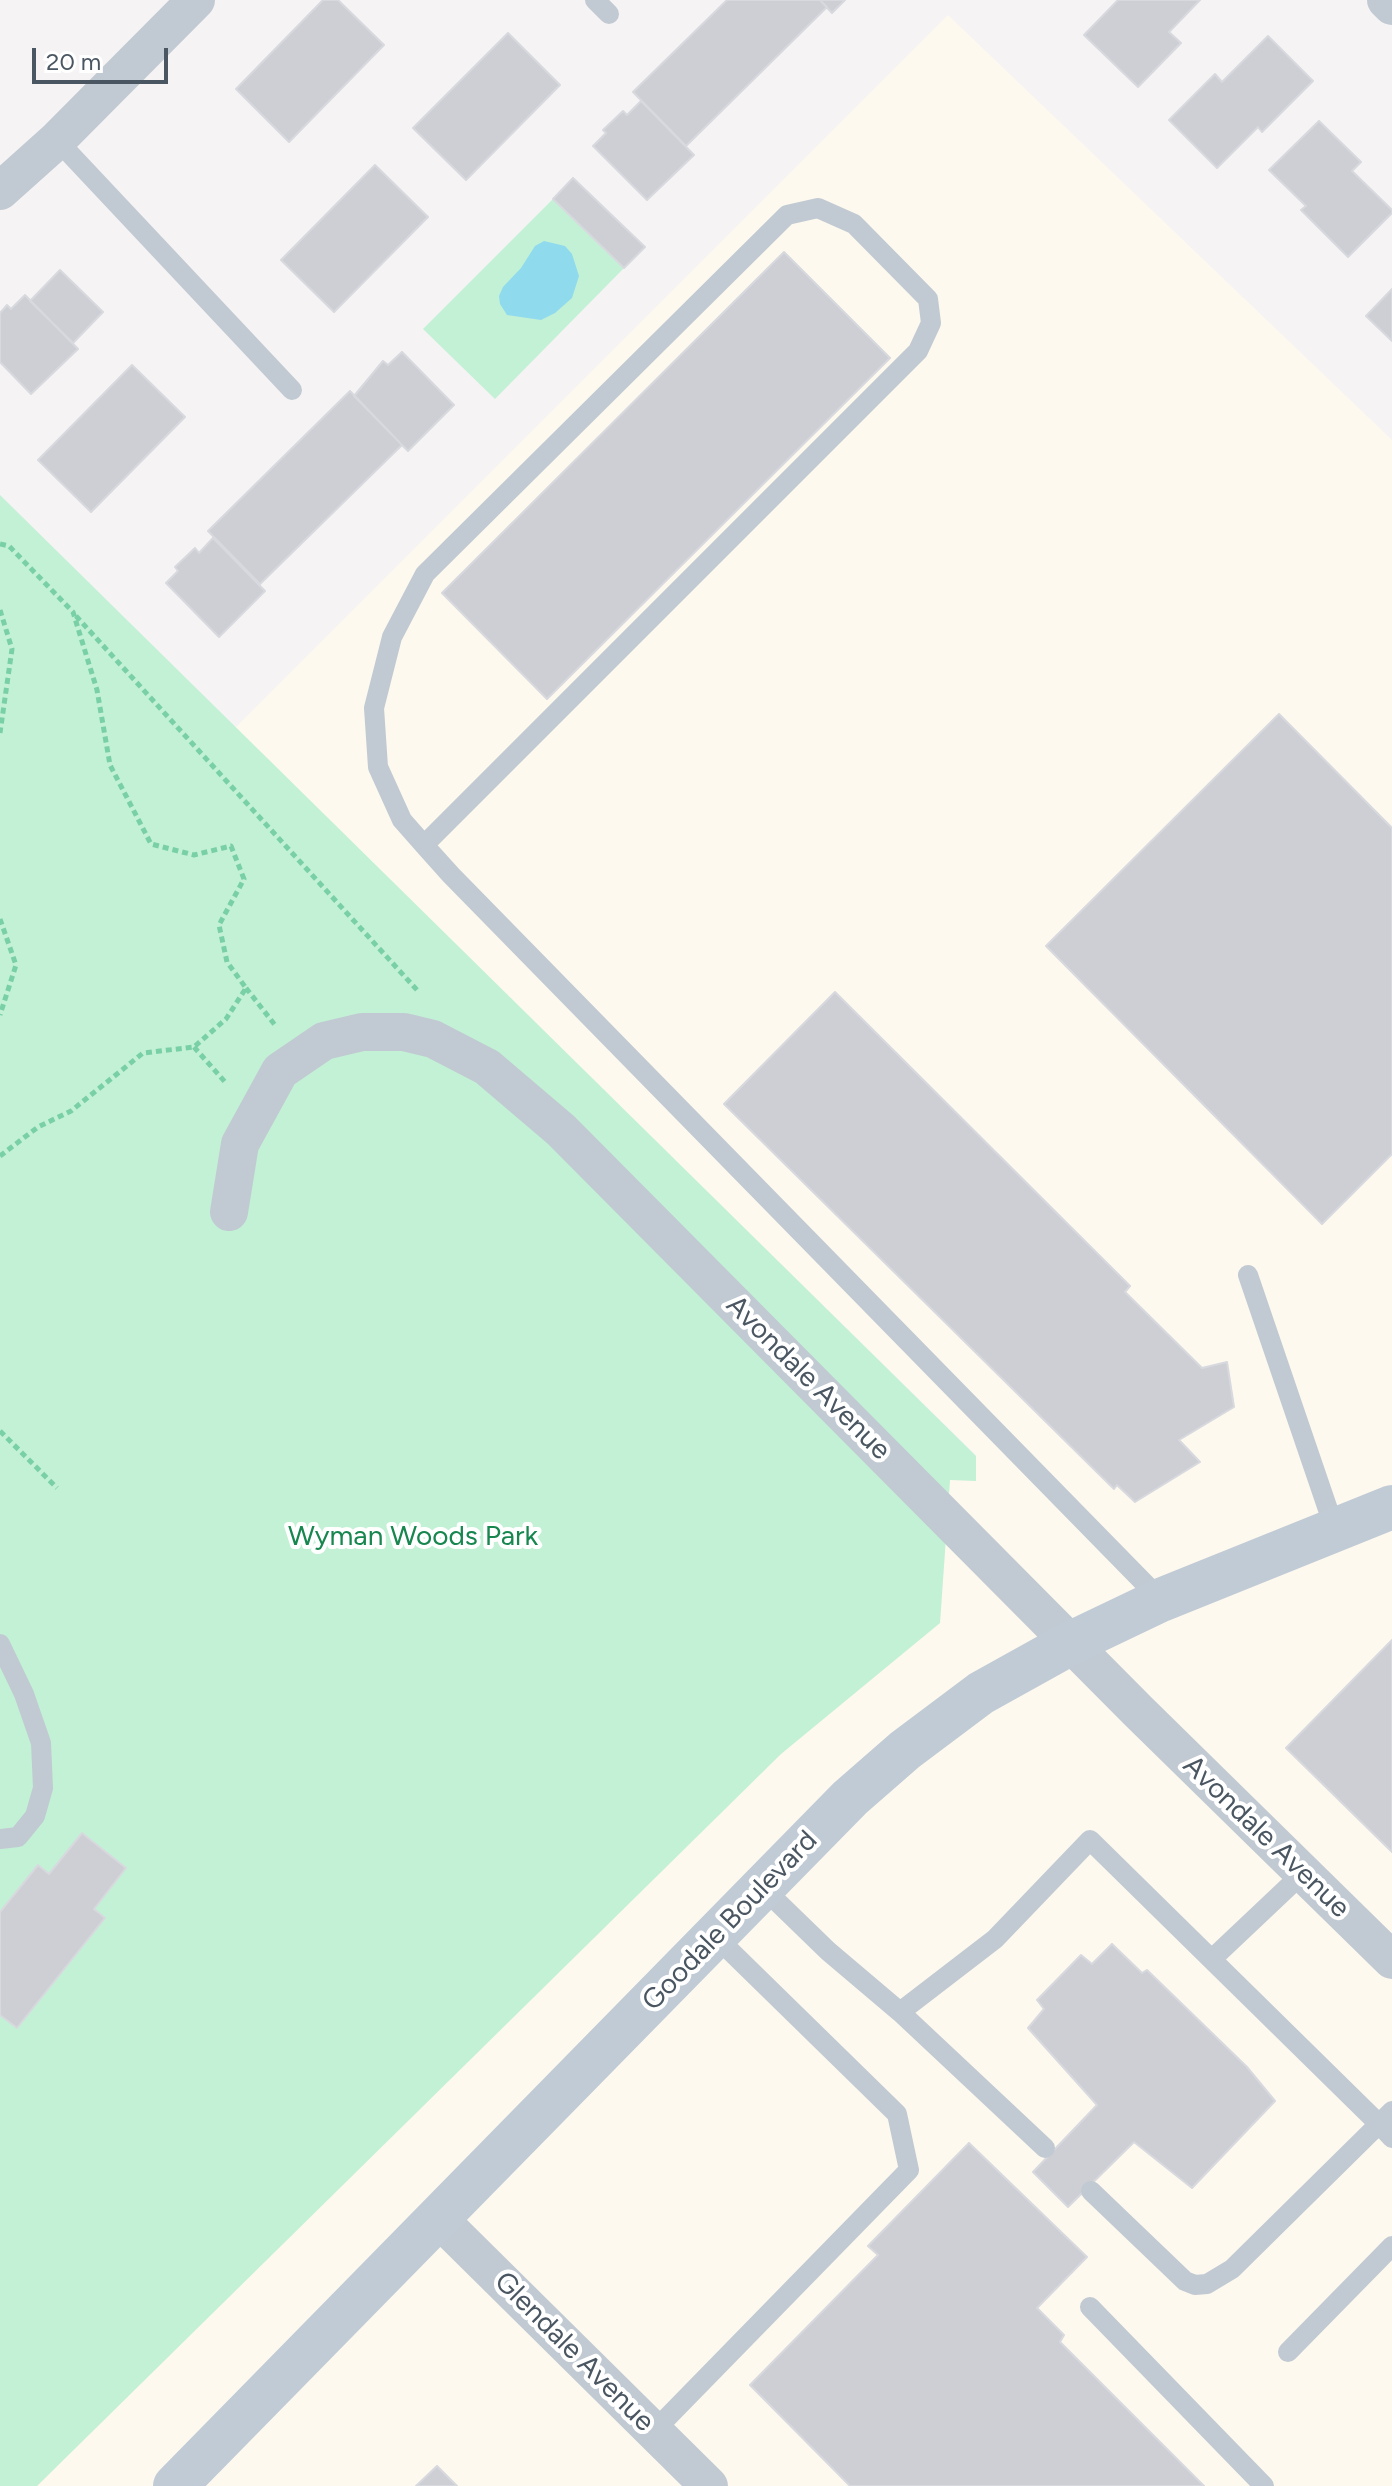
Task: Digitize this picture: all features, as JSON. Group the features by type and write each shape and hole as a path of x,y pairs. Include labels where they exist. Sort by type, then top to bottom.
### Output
{"main road":[{"name":"Goodale Boulevard","path":"175,2486 850,1798 905,1750 981,1693 1071,1643 1161,1600 1392,1507"}],"street":[{"path":"0,191 57,140 196,0"},
{"path":"1386,0 1392,6"},
{"name":"Avondale Avenue","path":"229,1212 240,1144 280,1071 324,1041 362,1032 404,1032 433,1039 487,1067 561,1130 1071,1643 1392,1960"},
{"name":"Glendale Avenue","path":"438,2218 709,2486"}],"lane":[{"path":"57,140 292,390"},
{"path":"424,845 918,351 931,323 928,299 854,224 818,208 787,215 425,574 392,637 374,708 378,767 402,820 424,845 1161,1600"},
{"path":"1248,1275 1335,1530"},
{"path":"0,1644 24,1694 41,1743 43,1788 35,1816 18,1837 0,1839"},
{"path":"900,2012 995,1939 1090,1840 1388,2125 1232,2269 1207,2284 1195,2285 1185,2281 1091,2191"},
{"path":"1212,1959 1303,1873"},
{"path":"762,1887 1045,2148"},
{"path":"654,2431 909,2170 897,2114 715,1936"},
{"path":"1288,2352 1392,2246"},
{"path":"1090,2307 1264,2486"}],"path":[{"path":"0,544 9,546 73,612 423,997"},
{"path":"0,610 12,649 0,733"},
{"path":"0,1156 38,1127 71,1111 143,1053 194,1047 226,1019 246,988 227,962 219,925 244,879 231,846 194,855 151,844 110,765 97,690 73,612"},
{"path":"0,919 16,965 0,1015"},
{"path":"0,1431 57,1488"}],"shaded area":[{"path":"948,15 1392,440 1392,2486 37,2486 781,1754 940,1623 950,1479 976,1455 235,728"}],"green space":[{"path":"553,199 624,268 495,399 423,329"},
{"name":"Wyman Woods Park","path":"0,495 976,1456 976,1481 950,1480 940,1623 781,1754 37,2486 0,2486"}],"water":[{"path":"544,241 565,246 572,254 579,276 572,298 541,320 507,315 500,304 503,287 521,268 535,246"}],"building":[{"path":"323,0 338,0 384,45 289,142 236,89"},
{"path":"727,0 820,0 827,7 686,146 633,92"},
{"path":"820,0 845,0 832,13"},
{"path":"1118,0 1200,0 1169,32 1181,43 1138,87 1084,35"},
{"path":"508,33 560,85 466,180 413,128"},
{"path":"1268,36 1313,81 1262,132 1258,127 1217,168 1169,120 1215,74 1222,82"},
{"path":"641,101 694,155 647,200 593,146 606,133 603,130 623,111 627,115"},
{"path":"1319,121 1361,162 1352,171 1392,210 1348,257 1301,210 1306,206 1269,170"},
{"path":"375,165 428,217 334,312 281,260"},
{"path":"573,178 645,247 624,268 553,199"},
{"path":"784,252 890,358 547,699 442,593"},
{"path":"60,270 103,312 73,343 30,301"},
{"path":"1392,289 1392,341 1366,316"},
{"path":"25,295 78,349 31,394 0,362 0,313 7,305 11,309"},
{"path":"402,352 454,405 408,451 354,396 383,361 388,365"},
{"path":"132,365 185,417 91,512 38,460"},
{"path":"350,391 402,445 260,584 208,531"},
{"path":"213,538 265,591 219,637 166,583 178,571 175,567 195,548 199,553"},
{"path":"1279,714 1392,828 1392,1154 1322,1224 1046,946"},
{"path":"835,992 1130,1286 1125,1292 1202,1368 1227,1362 1234,1407 1179,1440 1200,1462 1135,1502 1117,1485 1114,1489 724,1104"},
{"path":"1392,1640 1392,1852 1286,1748"},
{"path":"82,1833 126,1868 94,1909 105,1918 17,2028 0,2015 0,1912 38,1865 49,1874"},
{"path":"1112,1944 1142,1973 1147,1970 1247,2067 1275,2101 1192,2188 1134,2142 1068,2207 1033,2172 1097,2105 1028,2028 1044,2009 1037,2000 1081,1955 1092,1964"},
{"path":"969,2143 1087,2257 1037,2308 1064,2335 1060,2342 1204,2486 850,2486 750,2385 878,2255 868,2246"},
{"path":"437,2466 457,2486 416,2486"}]}
